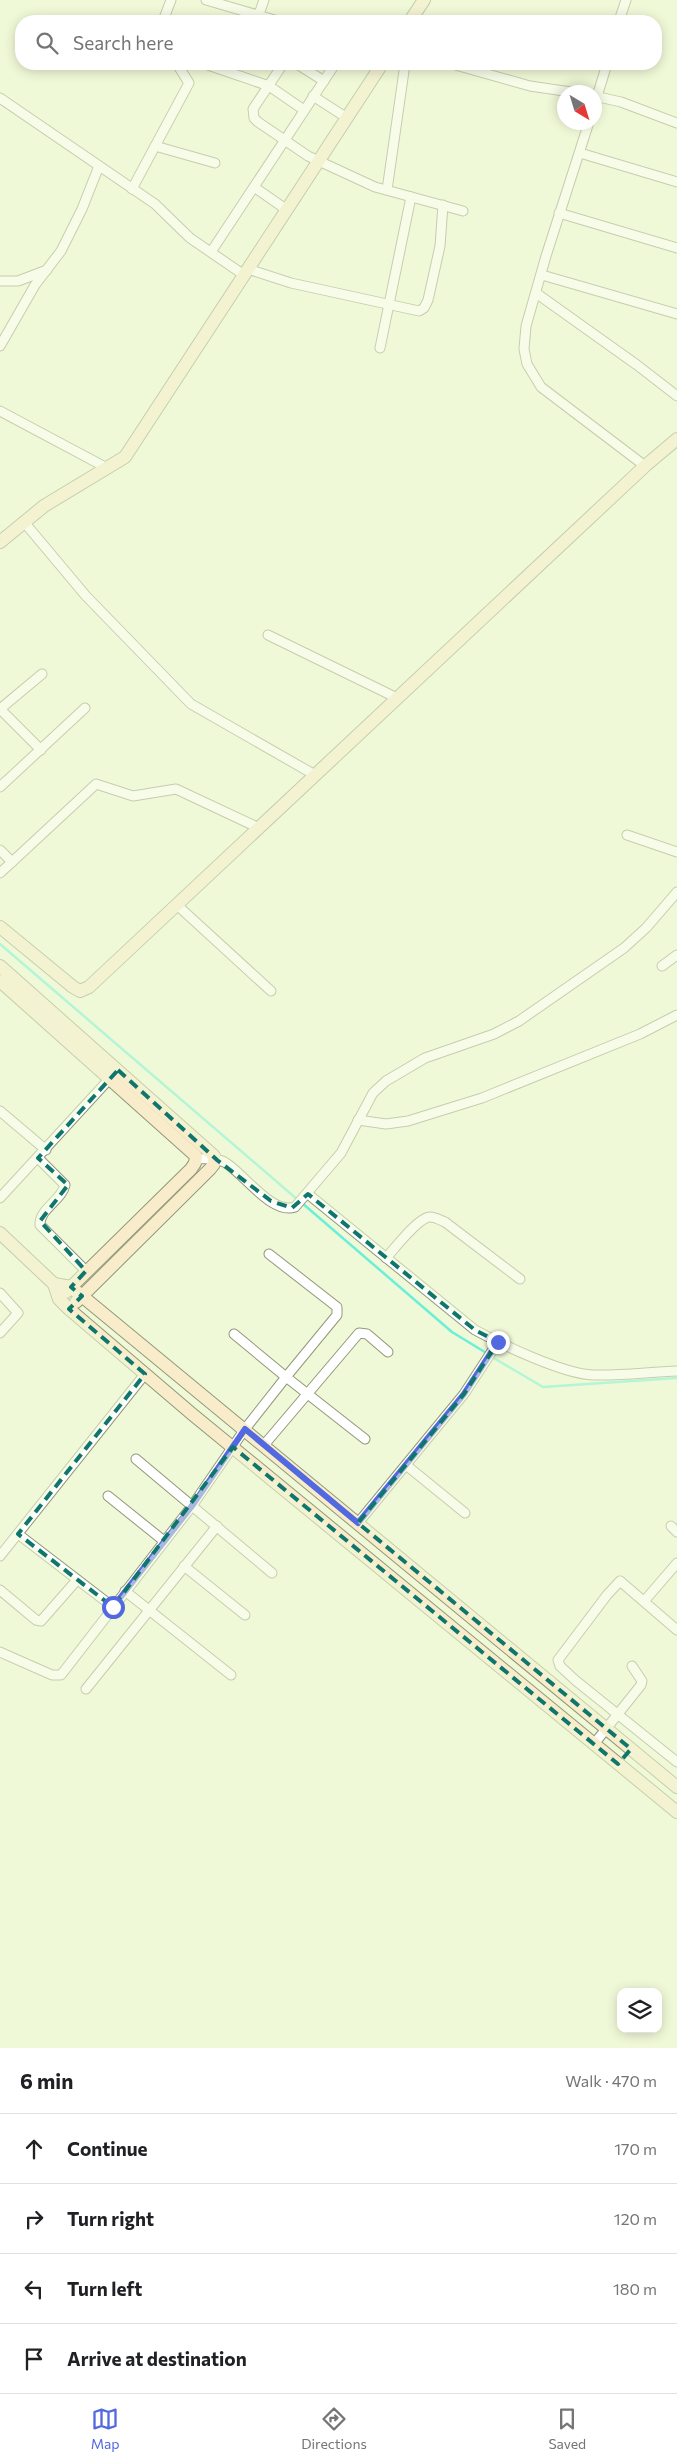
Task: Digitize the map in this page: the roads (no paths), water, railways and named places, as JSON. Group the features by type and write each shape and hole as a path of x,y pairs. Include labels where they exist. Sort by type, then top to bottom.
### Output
{"street":[{"path":"166,15 172,0"},
{"path":"206,0 259,14 264,0"},
{"path":"414,15 424,0"},
{"path":"622,15 626,0"},
{"path":"132,188 189,83 181,70"},
{"path":"222,70 269,86 304,110"},
{"path":"278,70 254,109 254,118 285,140 320,160 387,190 463,210"},
{"path":"307,70 324,81"},
{"path":"211,252 331,70"},
{"path":"0,542 44,506 125,457 378,70"},
{"path":"387,190 404,70"},
{"path":"473,70 530,86 557,90"},
{"path":"600,85 605,70"},
{"path":"313,96 347,118"},
{"path":"602,97 621,102 677,123"},
{"path":"0,98 155,204 190,238 211,252 246,272 291,283 419,311 424,308 440,246 442,205"},
{"path":"587,130 559,213 526,326 524,349 527,364 533,376 552,396 645,466"},
{"path":"155,146 215,164"},
{"path":"580,153 677,182"},
{"path":"0,346 35,285 61,251 82,209 99,166"},
{"path":"254,187 287,210"},
{"path":"380,348 411,197"},
{"path":"559,213 677,248"},
{"path":"0,281 18,281 47,270"},
{"path":"542,275 677,314"},
{"path":"536,293 677,396"},
{"path":"0,411 107,468"},
{"path":"0,928 80,991 94,982 645,466 677,439"},
{"path":"24,522 86,596 191,704 315,775"},
{"path":"268,635 397,698"},
{"path":"41,750 0,709 42,674"},
{"path":"0,787 85,708"},
{"path":"0,873 96,784 134,796 176,789 258,828"},
{"path":"627,835 677,852"},
{"path":"0,850 12,862"},
{"path":"196,1159 215,1159 227,1163 271,1201 289,1209 303,1199 342,1153 373,1094 386,1081 425,1058 494,1034 520,1022 624,948 646,928 677,892"},
{"path":"177,904 271,991"},
{"path":"662,966 677,955"},
{"path":"0,966 114,1074 193,1152 196,1159 191,1169 59,1299"},
{"path":"0,981 208,1148 215,1159"},
{"path":"358,1120 386,1124 408,1121 482,1098 640,1034 677,1015"},
{"path":"0,1198 114,1074"},
{"path":"0,1111 46,1150"},
{"path":"38,1158 65,1184 63,1190 41,1218 40,1225 86,1271"},
{"path":"69,1310 210,1169 215,1159"},
{"path":"303,1199 386,1258 475,1330 498,1342 564,1369 591,1375 677,1371"},
{"path":"386,1258 416,1226 426,1217 431,1217 445,1222 520,1279"},
{"path":"0,1233 54,1284 59,1299 69,1310 677,1812"},
{"path":"0,1652 52,1675 61,1676 192,1506 245,1429 337,1315 337,1307 269,1254"},
{"path":"54,1284 71,1287 677,1787"},
{"path":"0,1293 18,1314 0,1333"},
{"path":"234,1334 365,1439"},
{"path":"264,1445 359,1334 367,1334 388,1352"},
{"path":"358,1523 464,1394 498,1342"},
{"path":"0,1556 145,1374"},
{"path":"136,1459 272,1573"},
{"path":"406,1465 465,1513"},
{"path":"108,1496 164,1542"},
{"path":"86,1689 217,1526"},
{"path":"18,1534 113,1607"},
{"path":"646,1599 677,1563"},
{"path":"184,1566 244,1616"},
{"path":"412,1594 425,1578"},
{"path":"0,1590 41,1621 77,1580"},
{"path":"677,1630 620,1581 607,1595 558,1660 563,1669 617,1715 677,1762"},
{"path":"125,1591 231,1675"},
{"path":"594,1744 641,1686 642,1681 632,1666"},
{"path":"618,1764 631,1749"}],"waterway":[{"path":"0,944 298,1200"},
{"path":"302,1203 452,1332 488,1354"},
{"path":"492,1357 543,1387 677,1378"}]}
